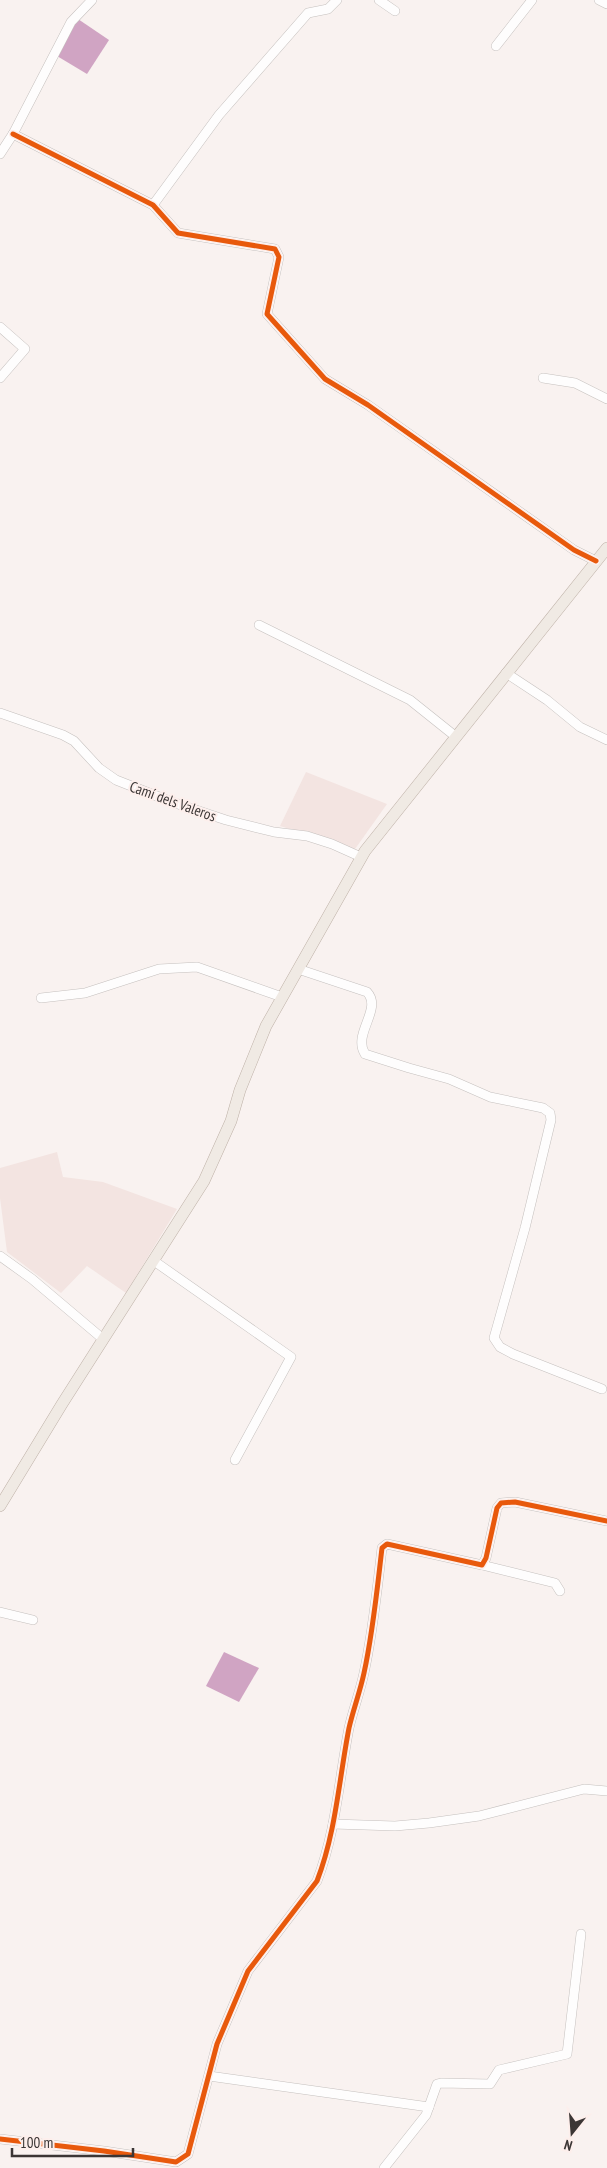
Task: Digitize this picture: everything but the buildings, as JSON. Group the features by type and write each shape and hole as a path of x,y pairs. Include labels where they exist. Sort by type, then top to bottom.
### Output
{"main road":[{"path":"0,1506 103,1339 204,1181 218,1154 231,1121 240,1090 266,1026 361,857 388,820 607,548"}],"street":[{"path":"0,154 13,134 70,22 92,0"},
{"path":"153,204 219,115 308,13 328,9 337,0"},
{"path":"379,0 394,12"},
{"path":"496,46 532,0"},
{"path":"599,0 607,4"},
{"path":"13,134 153,204 178,232 275,249 279,257 267,314 325,379 368,405 574,550 596,561"},
{"path":"0,327 25,349 0,378"},
{"path":"543,378 575,383 607,399"},
{"path":"259,625 410,700 455,736"},
{"path":"506,672 547,700 580,727 607,740"},
{"name":"Camí dels Valeros","path":"0,713 63,735 74,741 99,768 124,783 226,820 274,832 307,836 332,844 361,857"},
{"path":"40,998 85,993 159,969 197,967 282,997"},
{"path":"298,968 367,992 372,997 372,1003 361,1039 361,1047 365,1054 449,1079 490,1097 543,1108 550,1113 551,1120 527,1219 494,1338 500,1347 513,1354 602,1389"},
{"path":"0,1256 32,1279 103,1339"},
{"path":"154,1261 291,1357 235,1460"},
{"path":"482,1565 486,1558 498,1508 502,1503 515,1502 607,1521"},
{"path":"0,2139 104,2151 176,2162 188,2154 220,2035 248,1971 317,1881 324,1865 349,1728 364,1674 382,1548 387,1544 411,1548 482,1565 555,1583 560,1591"},
{"path":"0,1612 33,1620"},
{"path":"333,1824 395,1826 429,1823 480,1816 584,1789 607,1791"},
{"path":"384,2168 426,2116 437,2084 490,2084 499,2070 567,2054 581,1934"},
{"path":"209,2076 429,2107"}],"shaded area":[{"path":"78,19 109,40 87,74 57,56"},
{"path":"306,772 387,804 355,849 280,826"},
{"path":"57,1152 63,1177 103,1182 177,1209 126,1293 87,1266 61,1293 7,1252 0,1198 0,1168"},
{"path":"224,1652 259,1668 239,1702 206,1686"}],"cycle path":[{"path":"13,134 153,205 178,233 275,249 279,257 267,314 325,379 368,405 574,550 596,561"},
{"path":"0,2139 104,2151 176,2162 188,2154 217,2044 248,1971 317,1881 329,1844 349,1728 367,1658 382,1548 387,1544 482,1565 486,1558 497,1508 501,1503 515,1502 607,1521"}]}
